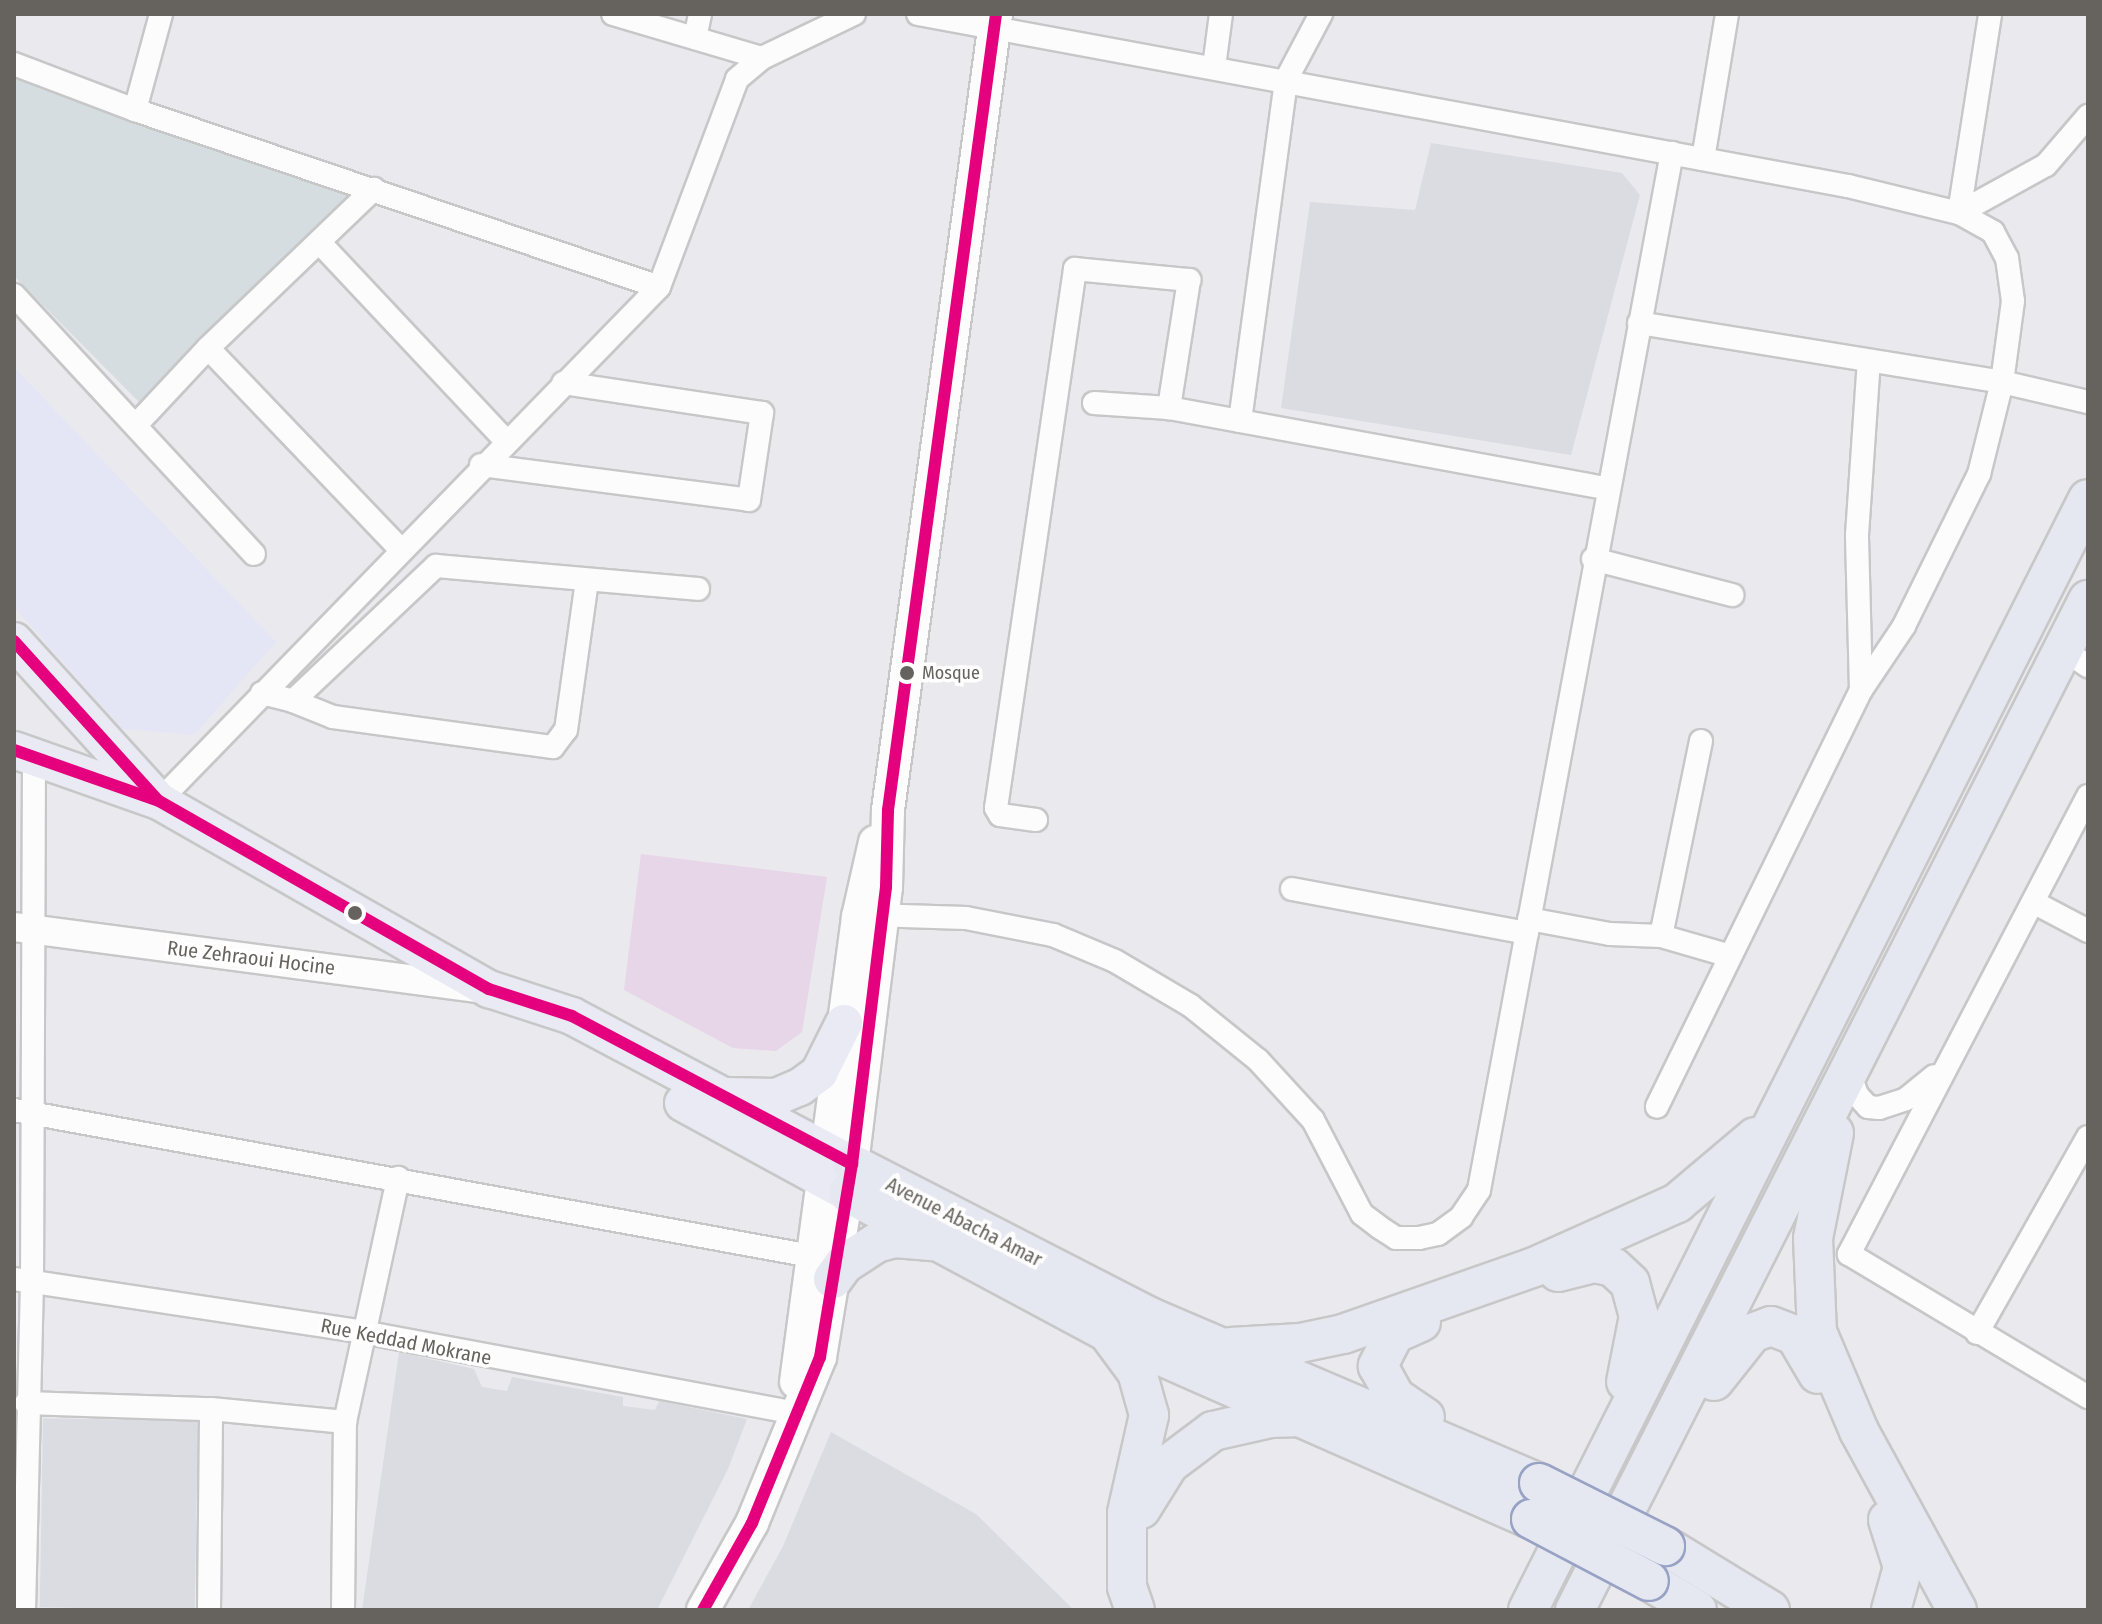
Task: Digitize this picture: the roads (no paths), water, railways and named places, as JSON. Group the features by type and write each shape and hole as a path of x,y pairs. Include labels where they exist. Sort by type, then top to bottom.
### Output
{"highway":[{"path":"1528,1610 2088,499"},
{"path":"1575,1610 1848,1070 2076,658 2088,600"},
{"path":"1848,1070 1813,1238 1817,1332 1859,1431 1957,1610"},
{"path":"1220,1348 1300,1343 1399,1318 1614,1234 1677,1203 1777,1115"},
{"path":"837,1172 933,1241 1107,1332 1309,1417 1665,1546 1770,1610"},
{"name":"Avenue Abacha Amar","path":"837,1172 1220,1348 1481,1454 1535,1501"},
{"path":"822,1268 844,1264 876,1243 904,1238 933,1241"},
{"path":"1481,1454 1395,1397 1378,1366 1383,1349 1394,1334 1416,1323 1577,1265 1595,1263 1613,1267 1630,1283 1639,1316 1635,1354 1604,1457"},
{"path":"1638,1487 1741,1343 1761,1328 1787,1328 1810,1358 1899,1544 1903,1567 1891,1610"},
{"path":"1107,1332 1137,1372 1149,1415 1126,1540 1127,1587 1135,1610"},
{"path":"1126,1540 1152,1486 1196,1442 1236,1423 1309,1417"},
{"path":"1535,1501 1649,1581 1697,1610"}],"main road":[{"path":"703,1610 752,1523 796,1413 815,1380 822,1268 995,23"},
{"path":"14,641 159,801"},
{"name":"Avenue Abacha Amar","path":"24,755 159,801 489,989 572,1016 720,1095 837,1172"},
{"path":"837,1172 844,1023 870,915"},
{"path":"489,989 548,1028 837,1172"},
{"path":"720,1095 752,1099 800,1087 819,1073 844,1023"}],"street":[{"path":"135,110 161,14"},
{"path":"613,14 762,58"},
{"path":"695,38 700,14"},
{"path":"159,801 481,465 659,287 737,79 762,58 854,14"},
{"path":"918,14 995,23 1703,159 1959,213 1993,232 2007,258 2013,301 2002,382 1973,487 1904,626 1861,690 1727,955 1657,1107"},
{"path":"1214,67 1221,14"},
{"path":"1240,421 1286,80 1321,14"},
{"path":"1703,159 1727,14"},
{"path":"1959,213 1990,14"},
{"path":"14,64 135,110 659,287"},
{"path":"1959,213 2046,165 2088,116"},
{"path":"870,915 966,918 1053,935 1115,961 1191,1006 1258,1060 1313,1120 1362,1214 1396,1238 1438,1234 1461,1217 1479,1190 1593,559 1672,153"},
{"path":"136,425 208,348 321,244 374,189"},
{"path":"321,244 506,441"},
{"path":"1036,820 1000,815 996,808 1075,269 1189,280 1169,408"},
{"path":"14,295 254,554"},
{"path":"1639,323 2002,382 2088,402"},
{"path":"208,348 401,550"},
{"path":"1861,690 1857,535 1869,361"},
{"path":"481,465 749,500 762,413 563,383"},
{"path":"1094,403 1169,408 1607,488"},
{"path":"1593,559 1732,595"},
{"path":"293,701 436,566 698,589"},
{"path":"262,693 333,717 553,747 566,730 587,580"},
{"path":"1661,936 1701,741"},
{"path":"24,755 23,1280 19,1497 24,1610"},
{"path":"2087,1393 1977,1333 1849,1254 1944,1067 2035,903 2088,796"},
{"path":"1292,889 1528,926 1661,936 1727,955"},
{"path":"2035,903 2088,931"},
{"name":"Rue Zehraoui Hocine","path":"23,928 489,989"},
{"path":"1848,1070 1857,1095 1868,1107 1879,1108 1906,1099 1944,1067"},
{"path":"23,1112 398,1178 822,1268"},
{"path":"1977,1333 2088,1137"},
{"path":"343,1610 345,1422 398,1178"},
{"name":"Rue Keddad Mokrane","path":"23,1280 363,1332 796,1413"},
{"path":"22,1416 211,1409 345,1422"},
{"path":"209,1610 211,1409"}],"place":[{"name":"Mosque","path":"907,673"}]}
